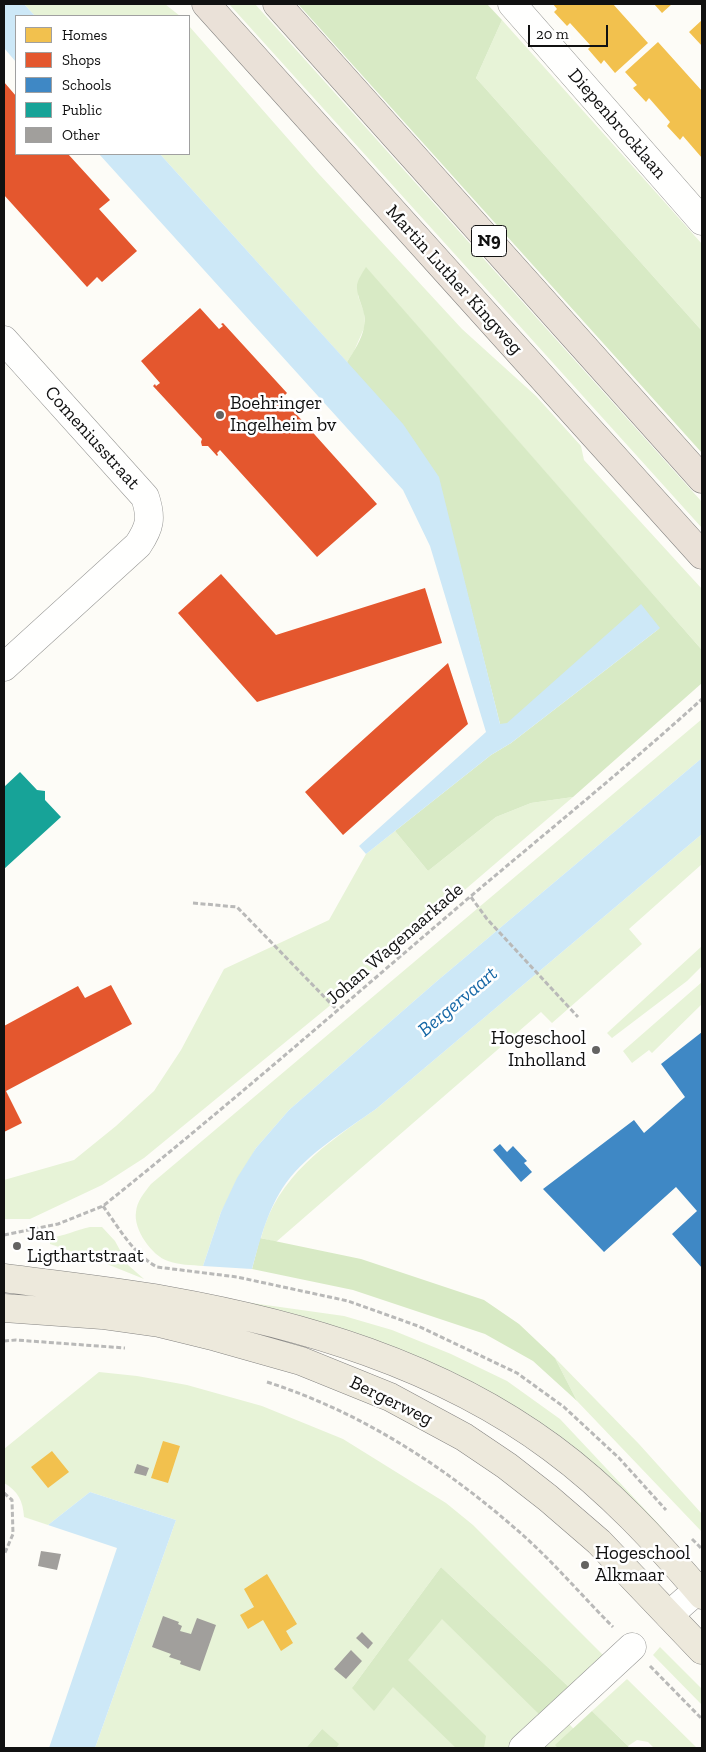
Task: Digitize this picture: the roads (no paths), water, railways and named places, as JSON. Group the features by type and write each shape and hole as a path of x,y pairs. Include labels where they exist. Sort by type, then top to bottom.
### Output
{"highway":[{"name":"Martin Luther Kingweg","path":"192,4 213,12 702,555"},
{"name":"N9","path":"277,4 702,479"}],"main road":[{"name":"Bergerweg","path":"4,1278 120,1293 221,1311 325,1338 396,1362 476,1400 552,1447 622,1508 701,1590"},
{"name":"Bergerweg","path":"4,1308 102,1315 159,1323 301,1361 390,1397 464,1437 507,1466 548,1498 599,1542 702,1650"}],"street":[{"name":"Diepenbrocklaan","path":"512,4 702,221"},
{"name":"Comeniusstraat","path":"4,340 145,497 149,509 150,522 138,545 4,667"},
{"path":"669,1614 701,1590"},
{"path":"523,1748 632,1647"}],"water":[{"path":"4,4 24,4 34,15 15,15 15,61 4,48"},
{"path":"100,155 161,155 403,424 439,477 500,724 507,723 641,604 660,628 511,743 491,755 366,854 359,846 486,732 430,546 403,490"},
{"name":"Bergervaart","path":"702,758 702,834 376,1109 305,1161 286,1183 274,1203 265,1224 252,1269 203,1266 221,1212 237,1178 256,1148 289,1110 437,981"},
{"path":"90,1492 176,1520 95,1748 49,1748 117,1548 48,1525"}],"place":[{"name":"Boehringer Ingelheim bv","path":"220,415"},
{"name":"Hogeschool Inholland","path":"596,1050"},
{"name":"Jan Ligthartstraat","path":"17,1246"},
{"name":"Hogeschool Alkmaar","path":"585,1565"}]}
